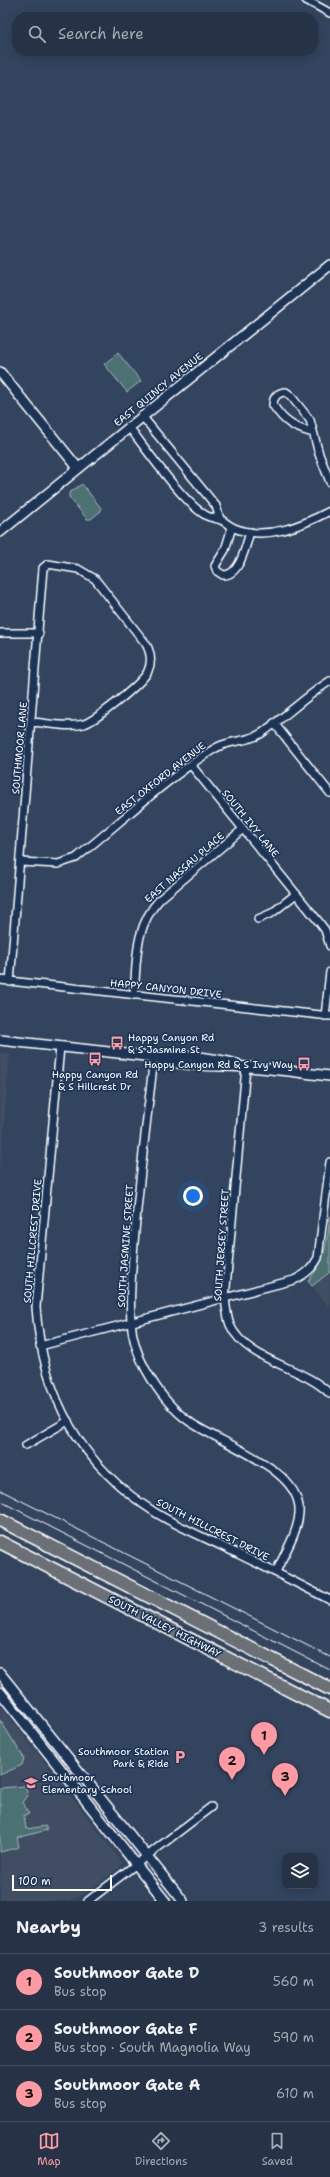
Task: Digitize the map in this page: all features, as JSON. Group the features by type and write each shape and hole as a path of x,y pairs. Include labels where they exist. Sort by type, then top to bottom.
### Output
{"highway":[{"name":"SOUTH VALLEY HIGHWAY","path":"0,1520 330,1688"},
{"name":"SOUTH VALLEY HIGHWAY","path":"0,1542 330,1711"}],"street":[{"path":"306,0 330,13"},
{"name":"EAST QUINCY AVENUE","path":"0,532 330,265"},
{"path":"0,372 78,468"},
{"path":"313,432 297,428 286,421 273,405 274,398 278,394 286,392 310,420 330,482"},
{"path":"142,416 216,506 220,519"},
{"path":"129,427 193,506 208,516 220,519 232,527 250,532 276,532 311,521 330,512"},
{"path":"232,527 225,550 215,566 217,571 223,575 230,574 239,563 250,532"},
{"name":"SOUTHMOOR LANE","path":"10,982 31,722 39,633 44,565 48,564 78,569 95,579 146,644 150,656 150,665 142,680 92,721 74,725 31,722"},
{"path":"0,633 39,633"},
{"name":"EAST OXFORD AVENUE","path":"20,862 58,864 76,858 191,765 221,745 252,738 330,682"},
{"path":"274,722 330,793"},
{"name":"SOUTH IVY LANE","path":"191,765 325,930 330,946"},
{"name":"EAST NASSAU PLACE","path":"134,995 140,932 150,910 160,899 243,829"},
{"path":"258,919 272,913 296,894"},
{"path":"327,1016 330,972"},
{"name":"HAPPY CANYON DRIVE","path":"0,980 327,1016"},
{"path":"0,1040 154,1057 172,1055 225,1061 246,1067 330,1076"},
{"name":"SOUTH HILLCREST DRIVE","path":"60,1047 36,1307 40,1346 56,1400 81,1443 104,1472 137,1500 178,1525 276,1572 330,1600"},
{"name":"SOUTH JASMINE STREET","path":"154,1057 136,1214 130,1295 131,1322 139,1356 144,1368 164,1398 190,1422 268,1465 280,1474 291,1489 297,1500 299,1512 298,1522 276,1572"},
{"name":"SOUTH JERSEY STREET","path":"246,1067 225,1298 230,1325 246,1346 315,1383 330,1394"},
{"path":"40,1346 294,1280 311,1270 318,1258 330,1162"},
{"path":"26,1445 68,1421"},
{"path":"0,1673 183,1901"},
{"path":"0,1692 165,1901"},
{"path":"88,1901 211,1806"}],"shaded area":[{"path":"0,1052 10,1054 0,1178"},
{"path":"330,1272 330,1309 312,1286"},
{"name":"Southmoor Elementary School","path":"0,1705 122,1862 120,1867 87,1892 68,1901 0,1901"}],"green space":[{"path":"118,353 141,381 127,392 104,364"},
{"path":"82,484 101,508 101,511 91,519 87,519 69,497 69,493"},
{"path":"330,1216 330,1272 312,1286 308,1281 319,1266 325,1250"},
{"path":"0,1720 24,1758 22,1765 0,1775"},
{"path":"25,1786 28,1796 22,1802 29,1814 24,1815 26,1829 46,1826 47,1830 17,1838 19,1847 0,1852 0,1788"}],"tram line":[{"path":"0,1490 330,1657"},
{"path":"0,1501 330,1670"}],"place":[{"name":"Happy Canyon Rd & S Jasmine St","path":"117,1043"},
{"name":"Happy Canyon Rd & S Hillcrest Dr","path":"95,1059"},
{"name":"Happy Canyon Rd & S Ivy Way","path":"304,1064"},
{"name":"Southmoor Gate D","path":"264,1755"},
{"name":"Southmoor Station Park & Ride","path":"180,1757"},
{"name":"Southmoor Gate F","path":"232,1780"},
{"name":"Southmoor Elementary School","path":"31,1783"},
{"name":"Southmoor Gate A","path":"285,1796"}]}
